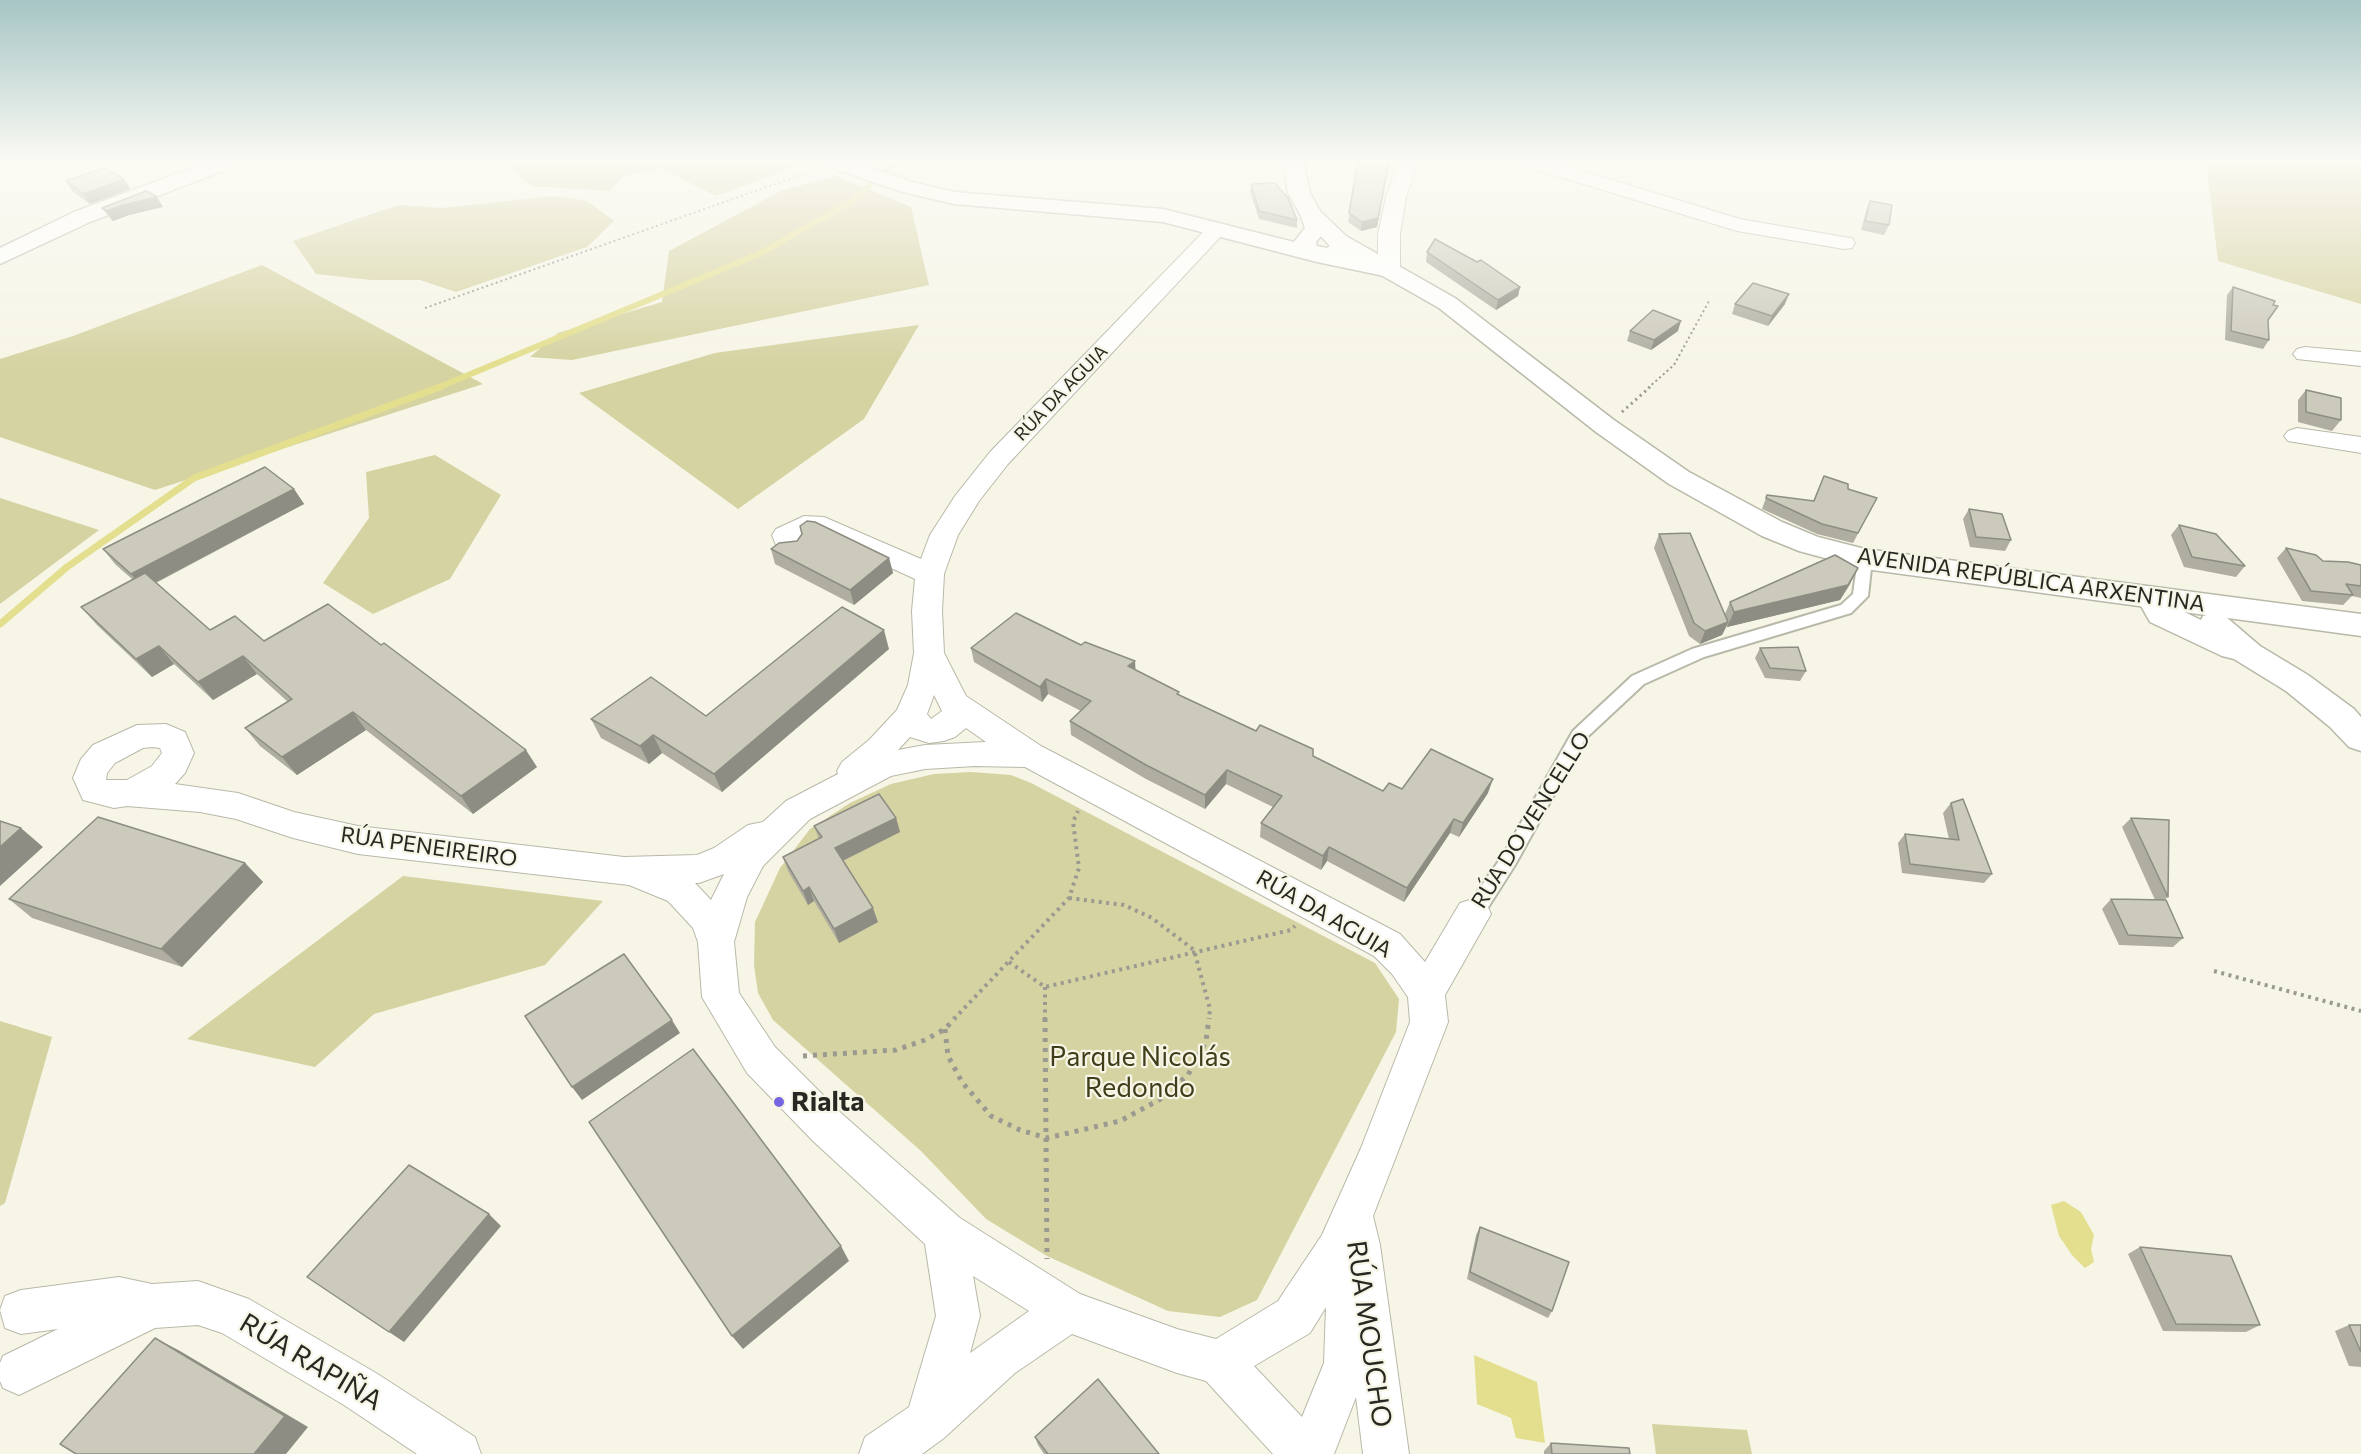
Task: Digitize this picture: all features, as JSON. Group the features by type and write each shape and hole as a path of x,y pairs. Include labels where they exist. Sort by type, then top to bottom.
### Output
{"street":[{"path":"0,256 57,229"},
{"name":"AVENIDA REPÚBLICA ARXENTINA","path":"1217,229 1246,237 1311,248 1389,270"},
{"name":"RÚA DA AGUIA","path":"929,653 954,704 959,708 1029,755 1387,945 1406,963 1426,993 1429,1022 1379,1153 1344,1232 1294,1317 1219,1362 1177,1351 1056,1303 945,1233 828,1128 760,1060 721,997 716,942 730,896 751,855 807,805 880,749 910,716 922,685 929,653 927,611 930,574 944,535 968,496 999,458 1217,229"},
{"path":"1316,229 1311,248 1332,255 1341,243"},
{"name":"AVENIDA REPÚBLICA ARXENTINA","path":"1326,229 1341,243 1447,303 1474,322 1605,426 1679,478 1737,512 1809,544 1865,559 2151,597 2211,615 2361,626"},
{"path":"1389,270 1390,229"},
{"path":"1760,229 1844,243"},
{"path":"2304,354 2361,359"},
{"path":"2297,436 2361,446"},
{"path":"790,548 786,536 804,525 824,526 930,574"},
{"path":"2151,597 2161,614 2183,627 2249,654 2297,683 2342,718 2361,738"},
{"path":"2183,627 2206,632 2211,615 2249,654"},
{"path":"910,716 921,728 929,731 944,729 955,720 959,708"},
{"name":"RÚA PENEIREIRO","path":"238,806 197,777 174,741 166,736 137,737 104,754 92,768 90,784 95,791 106,795 126,793 200,799 238,806 293,825 358,840 624,871 699,869 726,858 807,805"},
{"name":"RÚA PENEIREIRO","path":"126,793 150,785 163,776 174,764 178,753 174,741"},
{"name":"RÚA DA AGUIA","path":"807,805 884,765 925,757 975,754 1029,755"},
{"name":"RÚA PENEIREIRO","path":"624,871 680,891 708,920 716,942"},
{"name":"RÚA DO VENCELLO","path":"1426,993 1473,914"},
{"path":"1311,1454 1346,1363 1349,1277 1344,1232"},
{"name":"RÚA MOUCHO","path":"1344,1232 1359,1245 1386,1454"},
{"path":"928,1422 958,1316 945,1233"},
{"name":"RÚA RAPIÑA","path":"10,1317 119,1299 152,1306 198,1303 232,1315 360,1389 458,1454"},
{"path":"882,1454 928,1422 1056,1303"},
{"name":"RÚA RAPIÑA","path":"9,1376 152,1306"},
{"path":"9,1376 41,1349 48,1330 46,1320 42,1315 33,1311 10,1317"},
{"path":"1219,1362 1305,1454"}],"lane":[{"name":"RÚA DO VENCELLO","path":"1473,914 1509,860 1578,735 1638,680 1698,653 1846,609 1860,596 1865,559"}],"path":[{"path":"425,308 646,229"},
{"path":"1605,426 1674,365 1699,315 1709,301"},
{"path":"760,1060 896,1050 925,1040 945,1029 1070,898 1079,868 1073,822 1089,785"},
{"path":"945,1029 948,1056 962,1082 991,1116 1020,1130 1047,1137 1120,1121 1159,1100 1188,1075 1206,1041 1210,1009 1194,950 1152,918 1124,905 1070,898"},
{"path":"1009,962 1045,987 1194,950 1291,930 1314,906"},
{"path":"2214,971 2361,1011"},
{"path":"1045,987 1047,1256 1056,1303"}],"green space":[{"path":"328,229 606,229 587,247 456,292 420,280 371,280 316,274 293,241"},
{"path":"710,229 916,229 929,285 572,360 530,357 558,333 662,302 669,251"},
{"path":"2214,229 2361,229 2361,304 2218,261"},
{"path":"262,265 483,384 155,490 0,437 0,359 73,336"},
{"path":"919,325 864,419 738,509 579,393 715,353"},
{"path":"435,455 501,495 450,579 373,614 323,583 369,518 366,472"},
{"path":"0,498 99,530 0,604"},
{"name":"Parque Nicolás Redondo","path":"971,772 1011,775 1031,783 1375,963 1399,999 1396,1032 1257,1300 1220,1317 1168,1311 1047,1256 986,1219 921,1151 773,1020 758,993 754,965 755,922 780,868 810,829 850,803 891,784 934,774"},
{"path":"403,876 603,901 545,965 374,1014 315,1067 187,1039"},
{"path":"0,1021 52,1037 5,1203 0,1206"},
{"path":"1652,1424 1747,1430 1752,1454 1656,1454"}],"shaded area":[{"path":"2064,1201 2081,1212 2094,1235 2091,1249 2094,1262 2085,1268 2072,1255 2059,1236 2051,1205"},
{"path":"1474,1355 1537,1382 1545,1443 1516,1438 1511,1418 1477,1404"}],"building":[{"path":"1435,239 1477,262 1481,260 1520,287 1498,300 1427,252"},
{"path":"1753,283 1789,294 1772,316 1735,304"},
{"path":"2233,287 2275,301 2273,305 2278,306 2268,320 2269,340 2231,331"},
{"path":"1653,310 1681,321 1654,340 1630,331"},
{"path":"2306,390 2341,398 2341,420 2306,412"},
{"path":"265,467 294,489 131,574 103,549"},
{"path":"1824,476 1848,484 1848,489 1877,498 1858,533 1822,524 1766,498 1767,495 1814,501"},
{"path":"1969,509 2002,514 2011,540 1976,537"},
{"path":"807,521 815,522 889,558 850,590 771,549 779,543 797,541 802,534 800,526"},
{"path":"2179,525 2216,534 2245,566 2192,557"},
{"path":"1690,533 1728,622 1705,631 1694,623 1659,534"},
{"path":"2286,548 2316,555 2323,561 2361,565 2361,586 2346,584 2353,595 2311,591"},
{"path":"1835,555 1858,568 1848,585 1734,612 1730,602"},
{"path":"145,573 210,630 235,616 264,641 328,604 381,645 384,643 526,750 461,796 353,712 282,757 245,728 292,699 243,656 198,682 159,646 136,659 81,607"},
{"path":"842,607 884,630 714,774 653,735 640,746 591,719 651,677 706,716"},
{"path":"1016,613 1081,645 1085,642 1135,661 1128,666 1179,692 1177,694 1256,731 1260,725 1313,749 1313,756 1383,791 1389,783 1402,789 1431,749 1493,779 1463,823 1454,819 1407,888 1329,847 1323,856 1261,823 1282,796 1227,770 1205,795 1146,765 1070,721 1091,701 1046,679 1040,687 971,648"},
{"path":"1798,647 1806,671 1770,668 1760,648"},
{"path":"879,794 896,818 835,848 873,908 834,929 809,887 803,891 783,857 822,837 814,826"},
{"path":"1963,799 1992,874 1910,864 1905,834 1959,840 1951,803"},
{"path":"98,817 245,863 161,949 9,899"},
{"path":"2131,818 2169,820 2168,897"},
{"path":"0,821 21,828 0,847"},
{"path":"2111,899 2166,900 2183,938 2128,935"},
{"path":"624,954 672,1020 572,1087 525,1016"},
{"path":"693,1049 841,1246 732,1336 589,1122"},
{"path":"409,1165 489,1214 389,1332 307,1277"},
{"path":"1480,1227 1569,1262 1552,1311 1470,1272"},
{"path":"2140,1247 2231,1256 2260,1325 2176,1324"},
{"path":"2349,1325 2361,1325 2361,1352"},
{"path":"155,1338 285,1416 254,1454 76,1454 60,1444"},
{"path":"1098,1379 1159,1454 1048,1454 1035,1437"},
{"path":"1551,1443 1629,1448 1630,1454 1552,1454"}],"waterway":[{"path":"437,388 759,254 803,229"},
{"path":"0,624 67,567 194,478 440,387"}],"place":[{"name":"Rialta","path":"779,1102"}]}
